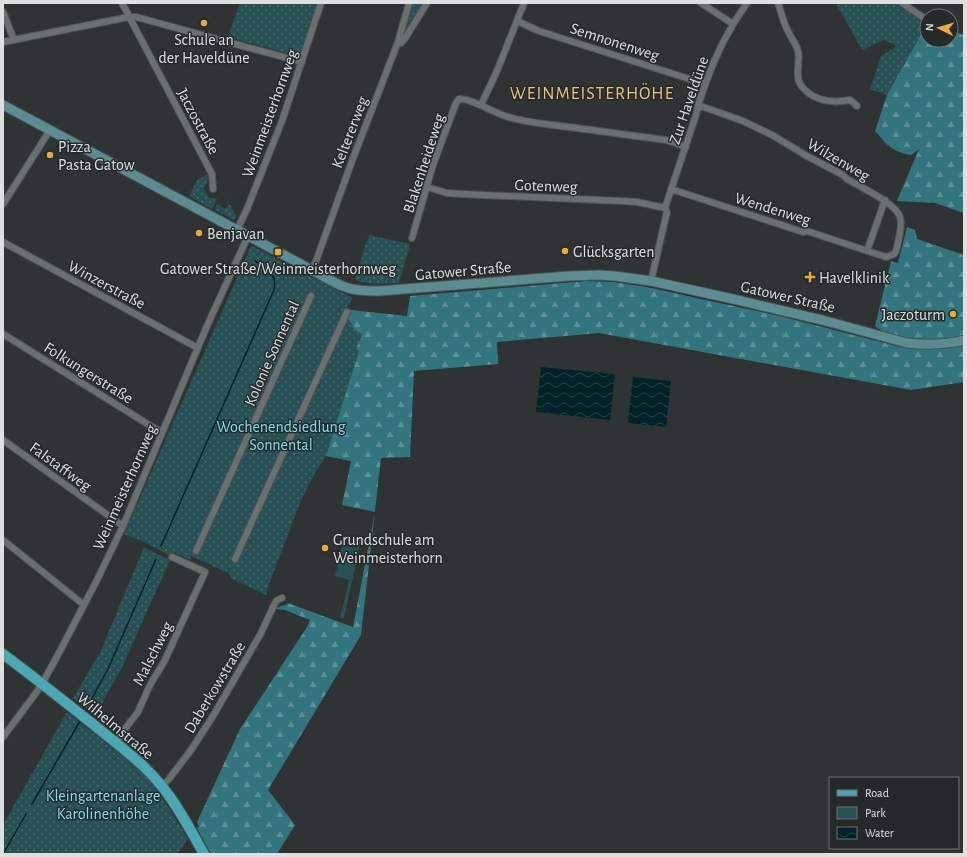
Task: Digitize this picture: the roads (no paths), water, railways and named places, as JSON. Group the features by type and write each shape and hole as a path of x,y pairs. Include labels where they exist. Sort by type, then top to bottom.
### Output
{"main road":[{"name":"Gatower Straße","path":"3,105 348,288 379,291 569,276 621,276 733,299 822,320 907,343 937,345 964,340"},
{"name":"Wilhelmstraße","path":"3,654 115,742 154,776 176,807 204,854"}],"street":[{"name":"Jaczostraße","path":"122,3 212,174 213,189"},
{"name":"Weinmeisterhornweg","path":"237,230 247,209 282,121 321,3"},
{"name":"Keltererweg","path":"312,270 398,42 409,3"},
{"path":"398,42 401,43 406,37 427,3"},
{"path":"524,3 497,71 481,105 510,118 666,140 686,147"},
{"path":"701,3 733,24"},
{"name":"Zur Haveldüne","path":"651,281 667,212 665,208 686,147 698,105 717,55 733,24 747,3"},
{"path":"778,3 787,29 798,51 798,80 802,87 812,96 822,100 836,102 850,100 857,106"},
{"path":"902,3 919,15"},
{"path":"3,12 14,40"},
{"path":"3,42 129,17 139,17 302,62"},
{"name":"Semnonenweg","path":"517,21 539,30 706,84"},
{"name":"Blakenheideweg","path":"412,238 433,165 456,103 462,99 481,105"},
{"name":"Wilzenweg","path":"698,105 743,121 772,134 807,156 885,200 897,210 901,225 896,251 894,254 886,257 868,251"},
{"path":"3,204 50,130"},
{"name":"Gotenweg","path":"426,187 447,193 637,202 665,208"},
{"name":"Wendenweg","path":"672,189 774,224 803,232 807,231 868,251"},
{"path":"868,251 885,200"},
{"name":"Weinmeisterhornweg","path":"3,737 42,684 84,605 123,526 198,348 248,236"},
{"name":"Winzerstraße","path":"3,242 198,348"},
{"name":"Kolonie Sonnental","path":"196,551 311,296"},
{"path":"235,559 347,312"},
{"name":"Folkungerstraße","path":"3,334 162,432"},
{"name":"Falstaffweg","path":"3,440 123,526"},
{"path":"3,540 84,605"},
{"name":"Malschweg","path":"115,742 138,712 205,572 172,557"},
{"name":"Daberkowstraße","path":"162,786 169,779 200,736 260,634 276,601 282,598"}],"water":[{"path":"541,367 615,374 610,420 536,412"},
{"path":"633,377 671,381 666,427 628,423"}],"waterway":[{"path":"161,546 274,290 275,284 273,275 268,269 255,261"},
{"path":"90,702 108,669 156,559"},
{"path":"32,804 80,721"},
{"path":"3,854 26,814"}],"place":[{"name":"Schule an der Haveldüne","path":"204,23"},
{"name":"Pizza Pasta Gatow","path":"50,155"},
{"name":"Benjavan","path":"199,233"},
{"name":"Glücksgarten","path":"565,251"},
{"name":"Gatower Straße/Weinmeisterhornweg","path":"278,252"},
{"name":"Havelklinik","path":"810,277"},
{"name":"Jaczoturm","path":"953,314"},
{"name":"Grundschule am Weinmeisterhorn","path":"325,548"}],"district":[{"name":"WEINMEISTERHÖHE","path":"592,93"}],"park label":[{"name":"Wochenendsiedlung Sonnental","path":"281,435"},
{"name":"Kleingartenanlage Karolinenhöhe","path":"103,804"}]}
